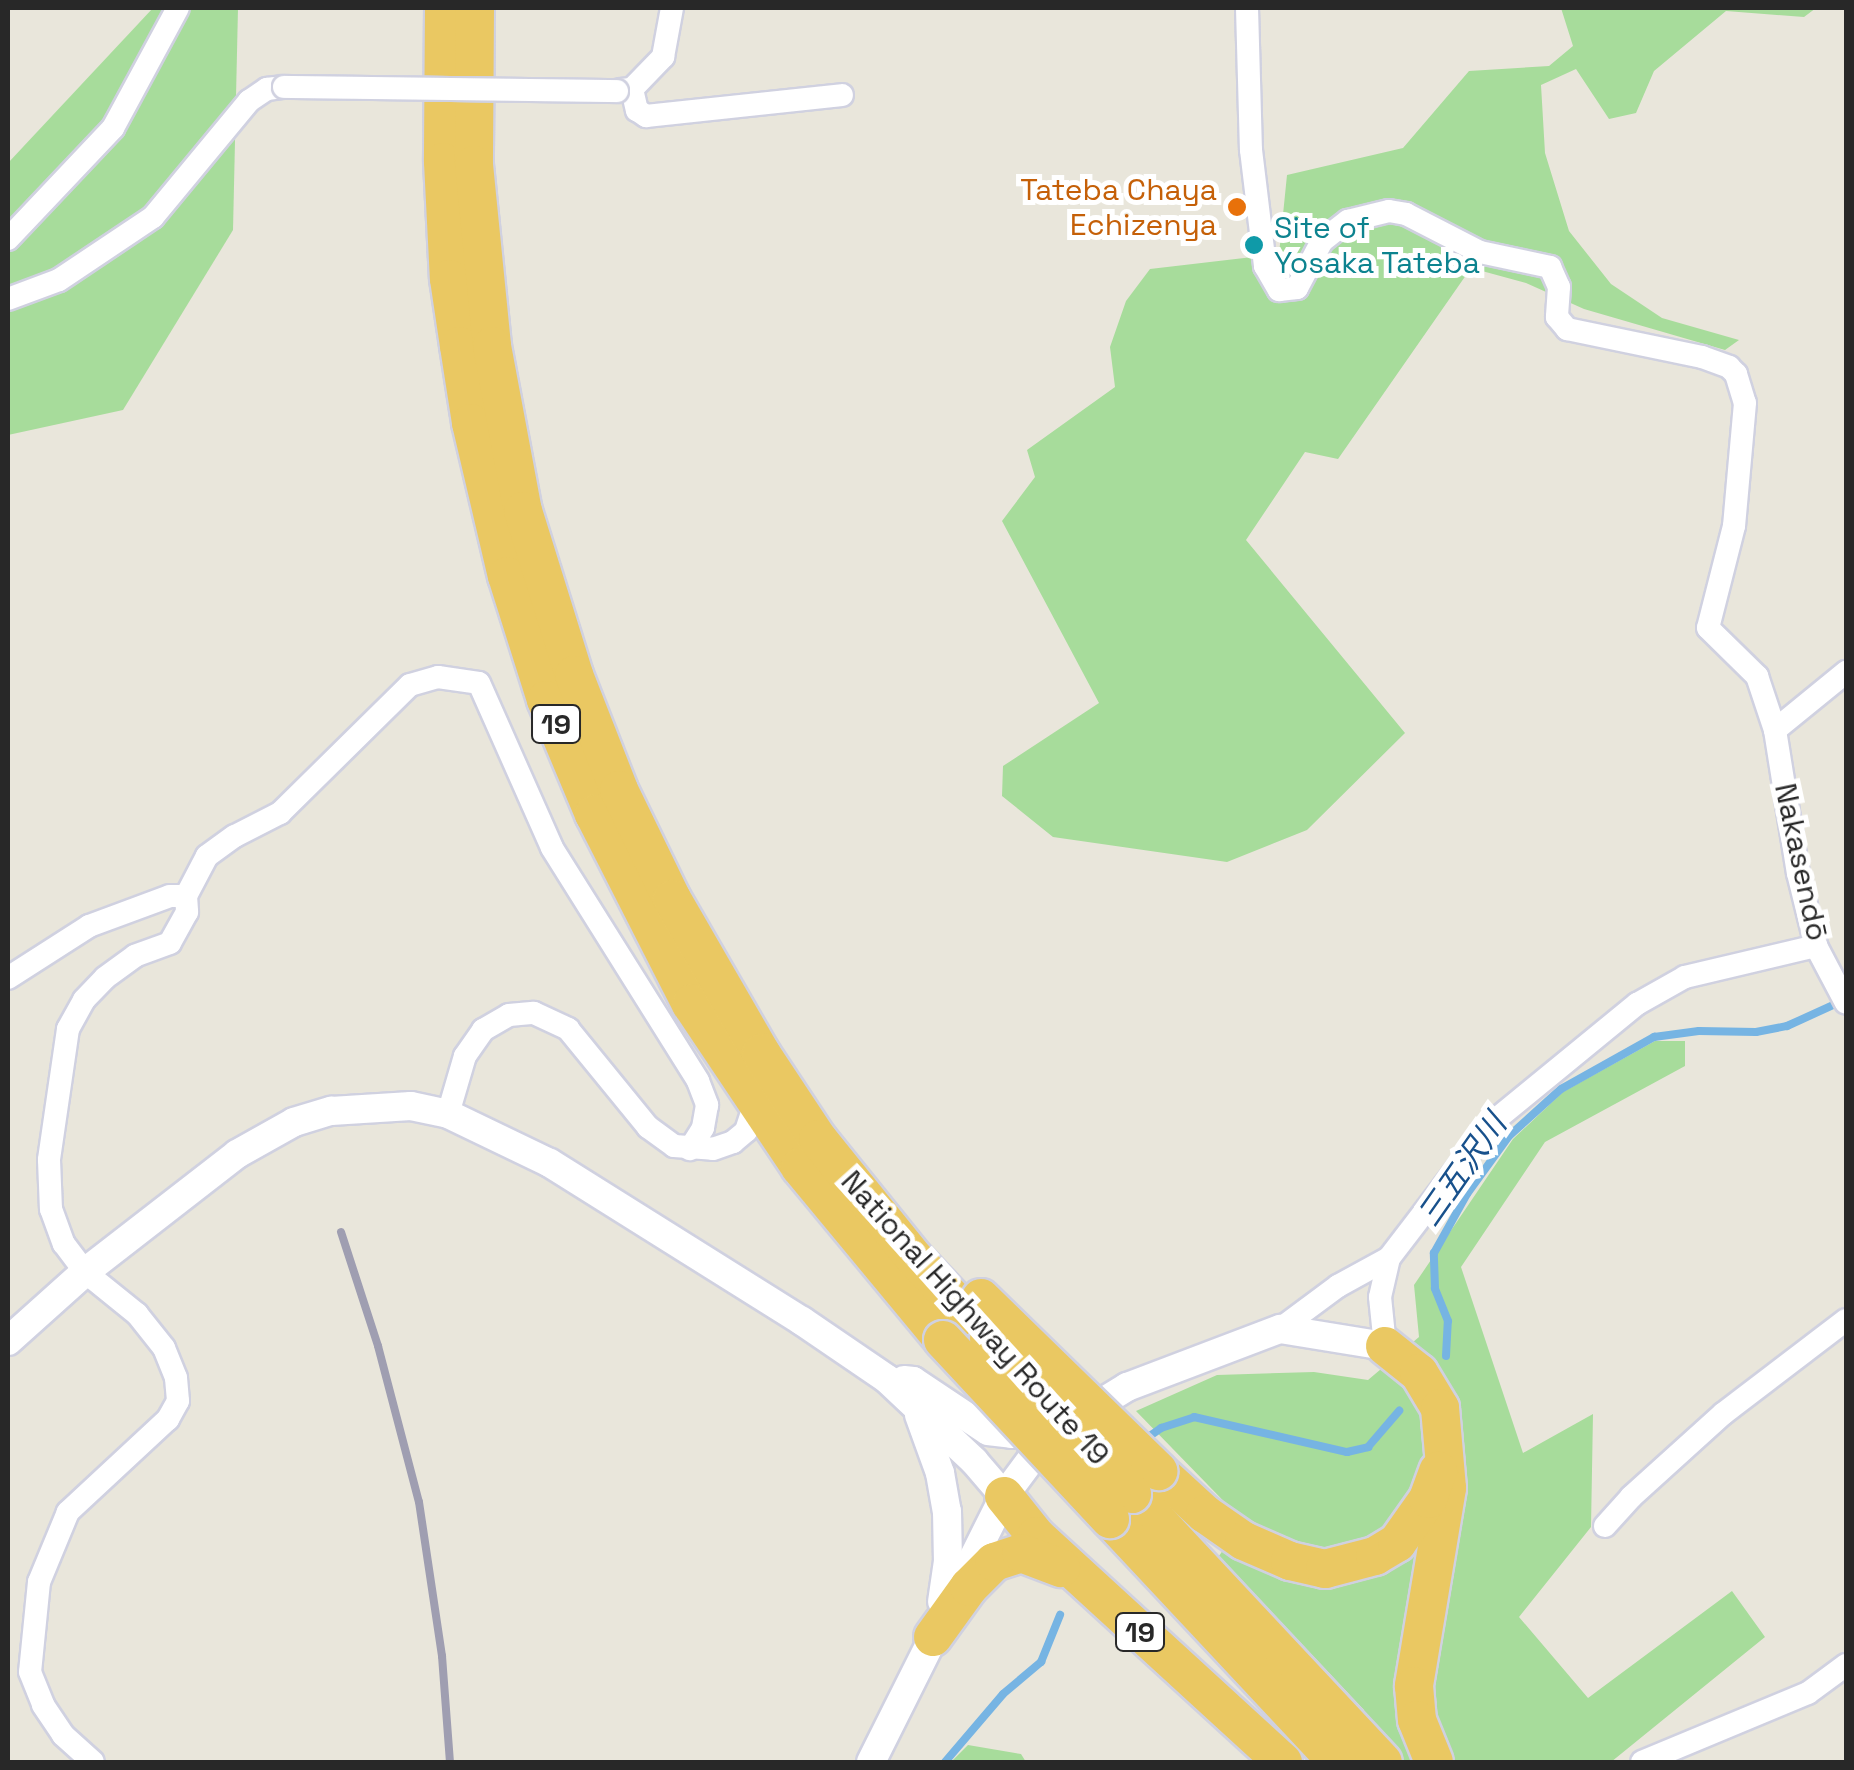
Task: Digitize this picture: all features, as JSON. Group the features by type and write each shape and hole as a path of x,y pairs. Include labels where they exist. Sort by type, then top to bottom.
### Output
{"highway":[{"name":"National Highway Route 19","path":"444,8 440,60 450,279 471,422 507,576 546,700 594,814 691,1004 755,1104 800,1167 964,1318"},
{"name":"National Highway Route 19","path":"475,8 474,166 482,272 508,442 547,592 620,790 672,899 761,1053 818,1139 915,1260 964,1318 1383,1762"},
{"name":"19","path":"964,1318 1133,1495 1205,1514 1244,1542 1290,1561 1326,1569 1375,1556 1396,1543 1428,1499 1445,1455"},
{"path":"1384,1346 1418,1373 1440,1408 1445,1455 1442,1537 1414,1686 1418,1720 1434,1762"},
{"name":"National Highway Route 19","path":"1133,1495 1337,1762"},
{"name":"19","path":"1004,1496 1036,1536 1283,1762"},
{"path":"933,1637 980,1574 1009,1554 1036,1557 1081,1578"}],"street":[{"path":"8,239 113,128 178,8"},
{"path":"8,299 59,280 153,217 249,101 267,89 625,90 663,57 672,8"},
{"name":"Nakasendō","path":"1246,8 1251,150 1265,266 1279,290 1297,288 1330,232 1366,214 1406,214 1480,252 1550,267 1558,287 1557,317 1566,329 1702,356 1728,366 1742,386 1734,526 1708,628 1728,652 1753,668 1775,730 1798,873 1816,946 1844,996"},
{"path":"625,90 637,110 646,116 842,95"},
{"path":"1775,730 1846,672"},
{"path":"92,1762 63,1734 43,1705 30,1672 39,1582 68,1512 168,1419 178,1400 176,1378 164,1348 137,1314 85,1272 64,1244 51,1210 50,1160 68,1030 84,1000 105,978 136,956 170,943 187,912 186,896 208,856 235,836 280,814 410,685 438,678 479,683 552,848 698,1081 707,1106 703,1128 690,1150"},
{"path":"8,978 89,926 170,896 186,896"},
{"path":"872,1762 1004,1496 1065,1424 1143,1381 1280,1329 1338,1286 1389,1258 1494,1121 1637,1004 1685,977 1816,946"},
{"path":"448,1114 465,1056 483,1030 509,1015 534,1014 568,1029 661,1139 690,1150 713,1150 733,1142 746,1131 755,1104"},
{"path":"8,1341 85,1272 237,1154 294,1122 369,1105 410,1106 448,1114 550,1163 887,1379 1004,1496"},
{"path":"1280,1329 1384,1346 1380,1297 1389,1258"},
{"path":"1605,1526 1631,1496 1724,1412 1846,1320"},
{"path":"887,1379 913,1381 968,1422 988,1431 1012,1434 1101,1386 1143,1381"},
{"path":"914,1404 930,1439 947,1511 947,1580 933,1637"},
{"path":"1642,1762 1808,1693 1846,1665"}],"green space":[{"path":"153,8 238,8 233,230 123,410 8,435 8,163"},
{"path":"1561,8 1816,8 1804,17 1726,11 1654,71 1636,113 1609,119 1576,69 1541,85 1545,153 1569,231 1611,284 1662,318 1739,340 1725,350 1584,309 1526,283 1471,268 1338,459 1305,452 1246,540 1405,733 1307,830 1227,862 1053,837 1002,796 1003,766 1099,703 1002,521 1035,477 1027,450 1115,387 1110,347 1126,301 1150,269 1279,254 1287,175 1403,148 1469,71 1549,66 1573,46"},
{"path":"1655,1041 1685,1041 1685,1066 1545,1142 1461,1267 1523,1453 1593,1414 1591,1527 1519,1617 1588,1698 1732,1591 1765,1637 1611,1762 1326,1762 1364,1710 1219,1556 1243,1521 1136,1411 1217,1375 1314,1372 1368,1380 1419,1337 1414,1285 1513,1139 1563,1092"},
{"path":"968,1745 1021,1754 1026,1762 951,1762"}],"waterway":[{"name":"三五沢川","path":"1446,1356 1448,1321 1435,1288 1434,1253 1467,1194 1509,1136 1561,1089 1654,1037 1699,1031 1756,1032 1787,1026 1842,1001"},
{"path":"1144,1440 1161,1428 1194,1417 1347,1452 1368,1447 1399,1411"},
{"path":"945,1762 1003,1694 1041,1662 1060,1615"}],"railway":[{"path":"341,1232 378,1346 419,1502 442,1656 450,1762"}],"place":[{"name":"Tateba Chaya Echizenya","path":"1237,207"},
{"name":"Site of Yosaka Tateba","path":"1254,245"}]}
